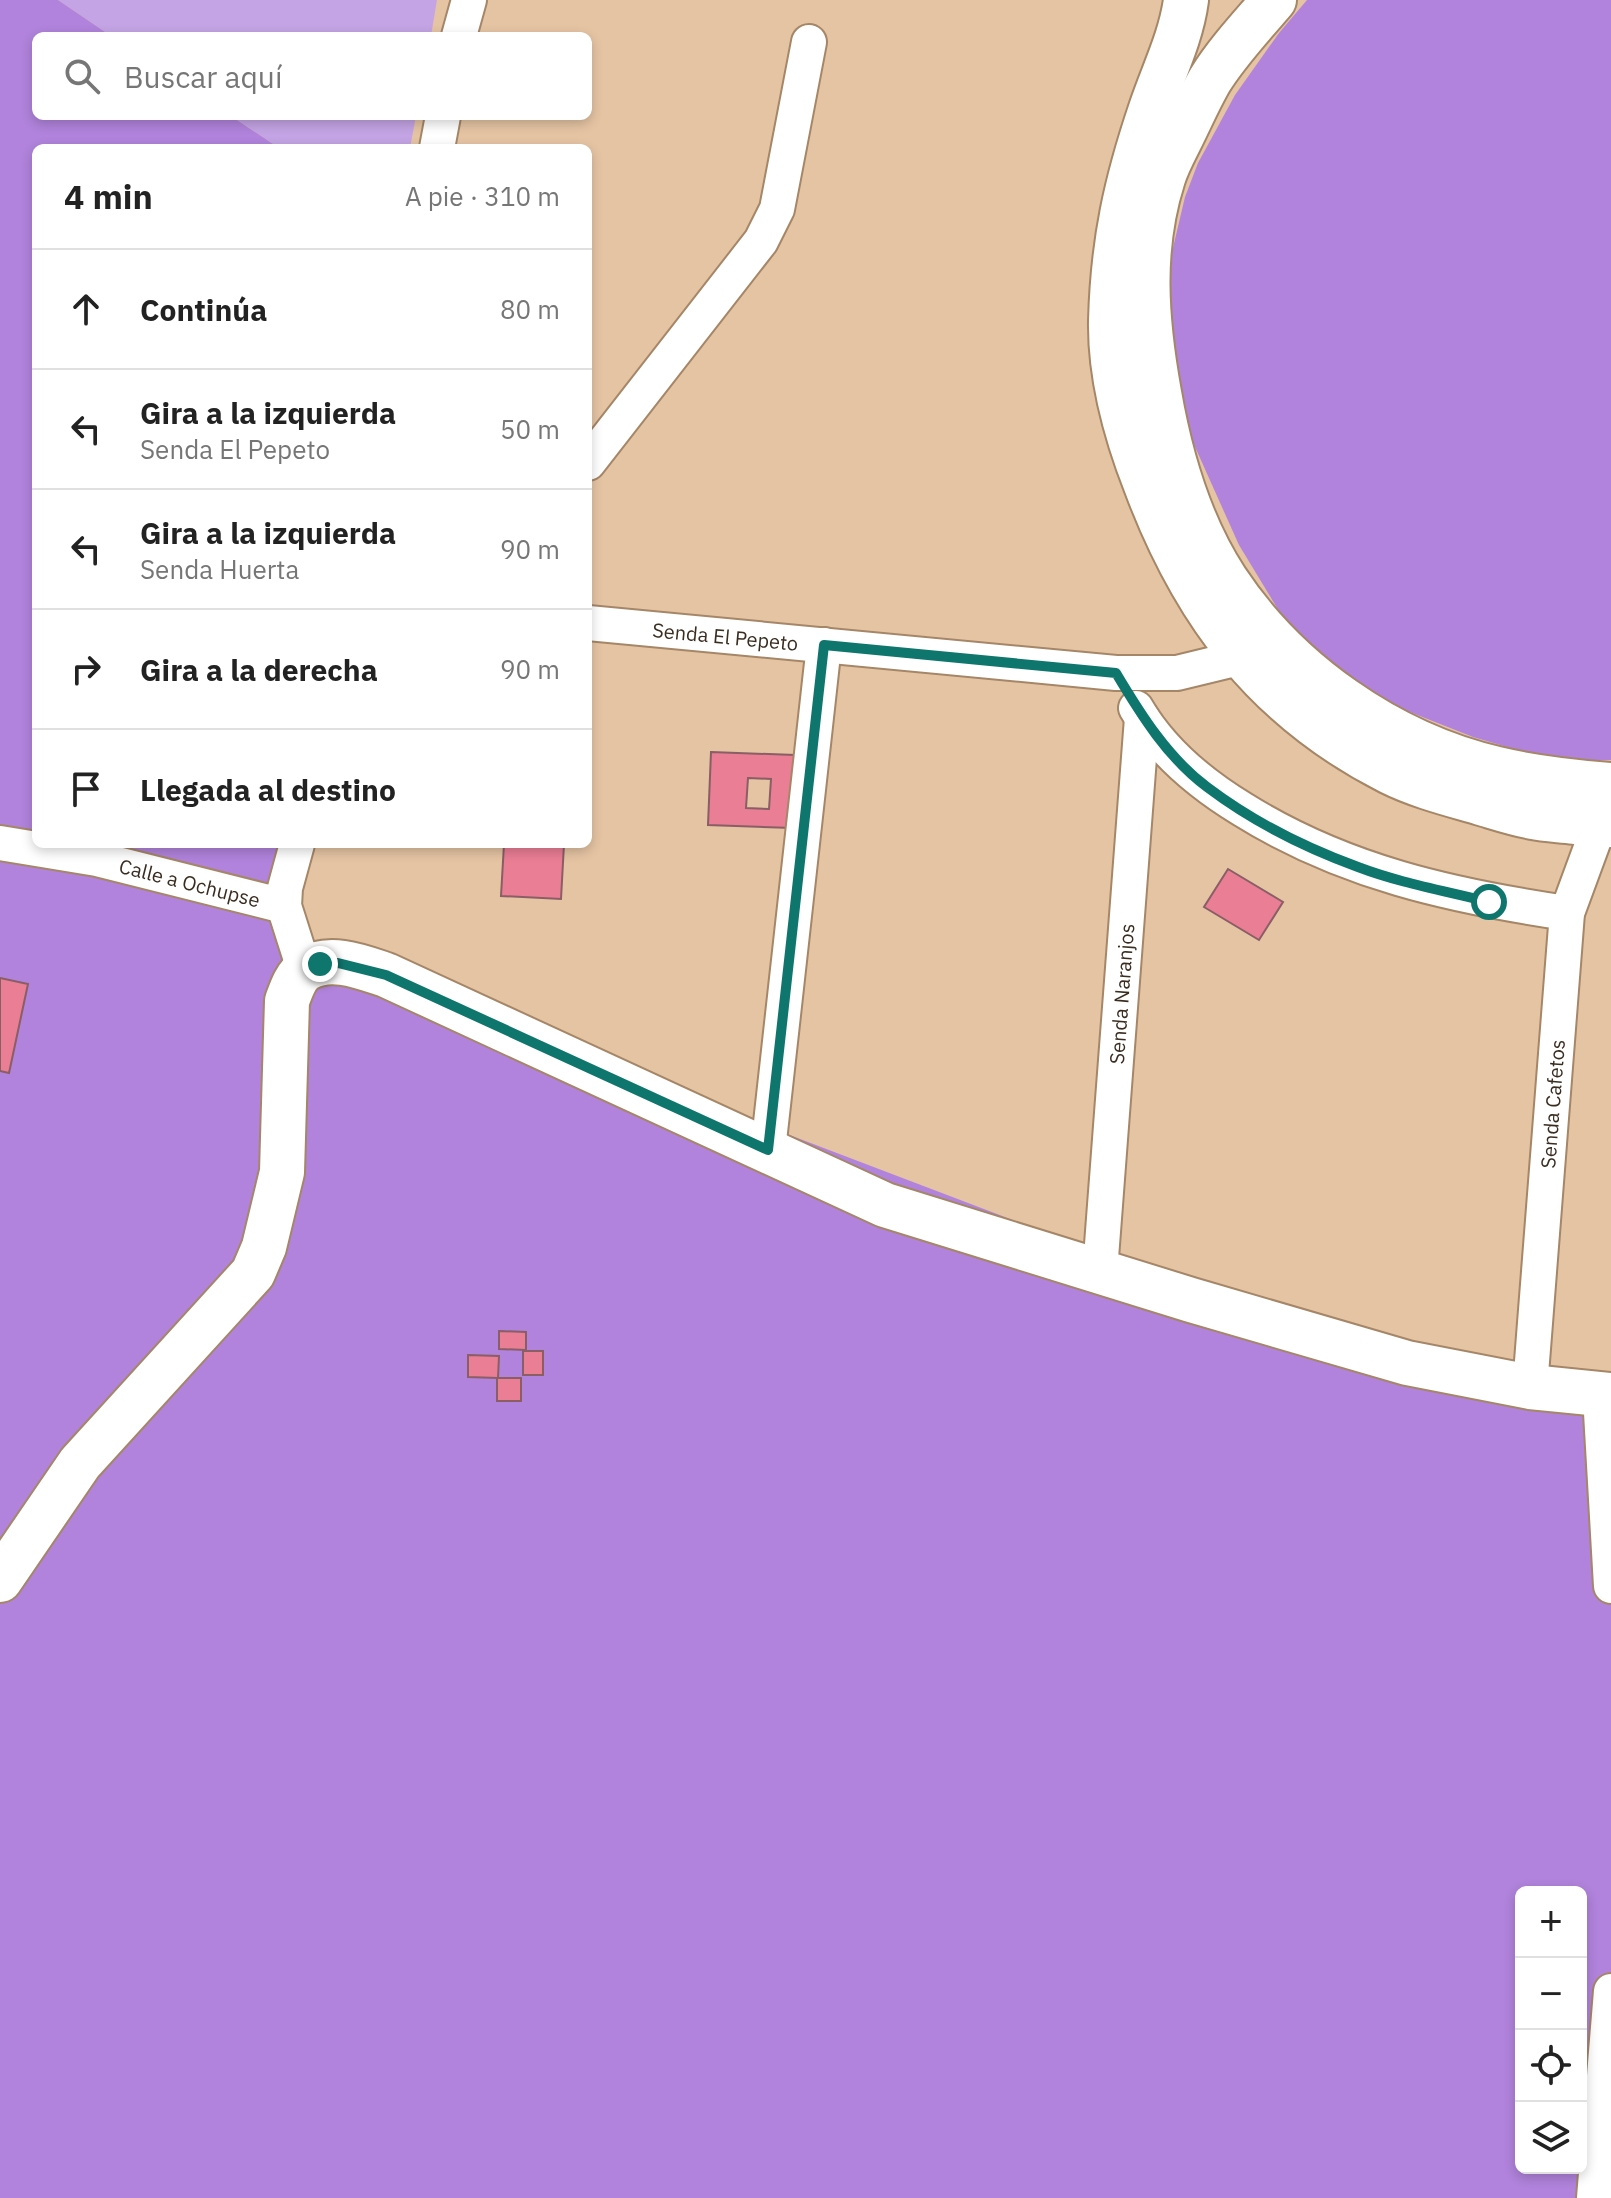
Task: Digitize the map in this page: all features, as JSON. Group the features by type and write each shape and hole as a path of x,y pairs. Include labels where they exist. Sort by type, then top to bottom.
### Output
{"main road":[{"path":"1186,0 1126,189 1114,255 1111,325 1117,386 1130,446 1185,577 1219,630 1243,657 1281,697 1343,745 1391,772 1432,788 1533,817 1605,825"},
{"path":"1274,0 1211,79 1163,176 1150,232 1147,308 1155,370 1167,440 1199,528 1225,579 1257,621 1290,657 1361,710 1406,737 1495,769 1553,780 1611,785"},
{"path":"0,1580 80,1463 253,1273 264,1247 282,1172 287,1001 304,969 320,964 338,963 386,975 885,1205 1407,1363 1530,1387 1606,1395"}],"street":[{"path":"460,32 469,0"},
{"path":"592,458 761,241 777,209 809,42"},
{"path":"438,144 442,120"},
{"name":"Senda El Pepeto","path":"592,623 1116,673 1177,673 1243,657"},
{"path":"768,1150 824,645"},
{"path":"1116,673 1142,718 1177,760 1207,787 1263,822 1310,847 1361,868 1489,902 1567,913"},
{"name":"Senda Naranjos","path":"1100,1271 1142,718"},
{"name":"Senda Cafetos","path":"1530,1387 1567,913 1605,825"},
{"name":"Calle a Ochupse","path":"0,843 97,859 284,906"},
{"path":"296,848 285,888 284,906 304,969"},
{"path":"1606,1395 1611,1586"},
{"path":"1594,2198 1611,1991"}],"shaded area":[{"path":"0,0 58,0 105,32 32,32 32,120 237,120 273,144 32,144 32,848 299,848 283,942 1362,1353 1611,1396 1611,2198 0,2198"},
{"path":"58,0 437,0 432,32 105,32"},
{"path":"1307,0 1611,0 1611,760 1555,761 1473,737 1387,703 1327,664 1282,616 1239,545 1187,429 1175,361 1168,269 1185,197 1198,163 1235,95"},
{"path":"237,120 415,120 411,144 273,144"}],"building":[{"path":"711,752 795,755 792,828 708,825","holes":["748,778 771,779 769,809 746,808"]},
{"path":"504,848 564,848 561,899 501,896"},
{"path":"1228,869 1283,902 1259,940 1204,907"},
{"path":"0,978 28,984 9,1073 0,1071"},
{"path":"499,1331 526,1332 526,1350 499,1349"},
{"path":"523,1351 543,1351 543,1375 523,1375"},
{"path":"468,1355 499,1356 498,1378 468,1377"},
{"path":"497,1378 521,1378 521,1401 497,1401"}],"route":[{"path":"320,964 359,966 386,975 768,1150 824,645 1116,673 1142,718 1177,760 1207,787 1263,822 1310,847 1361,868 1489,902"}]}
